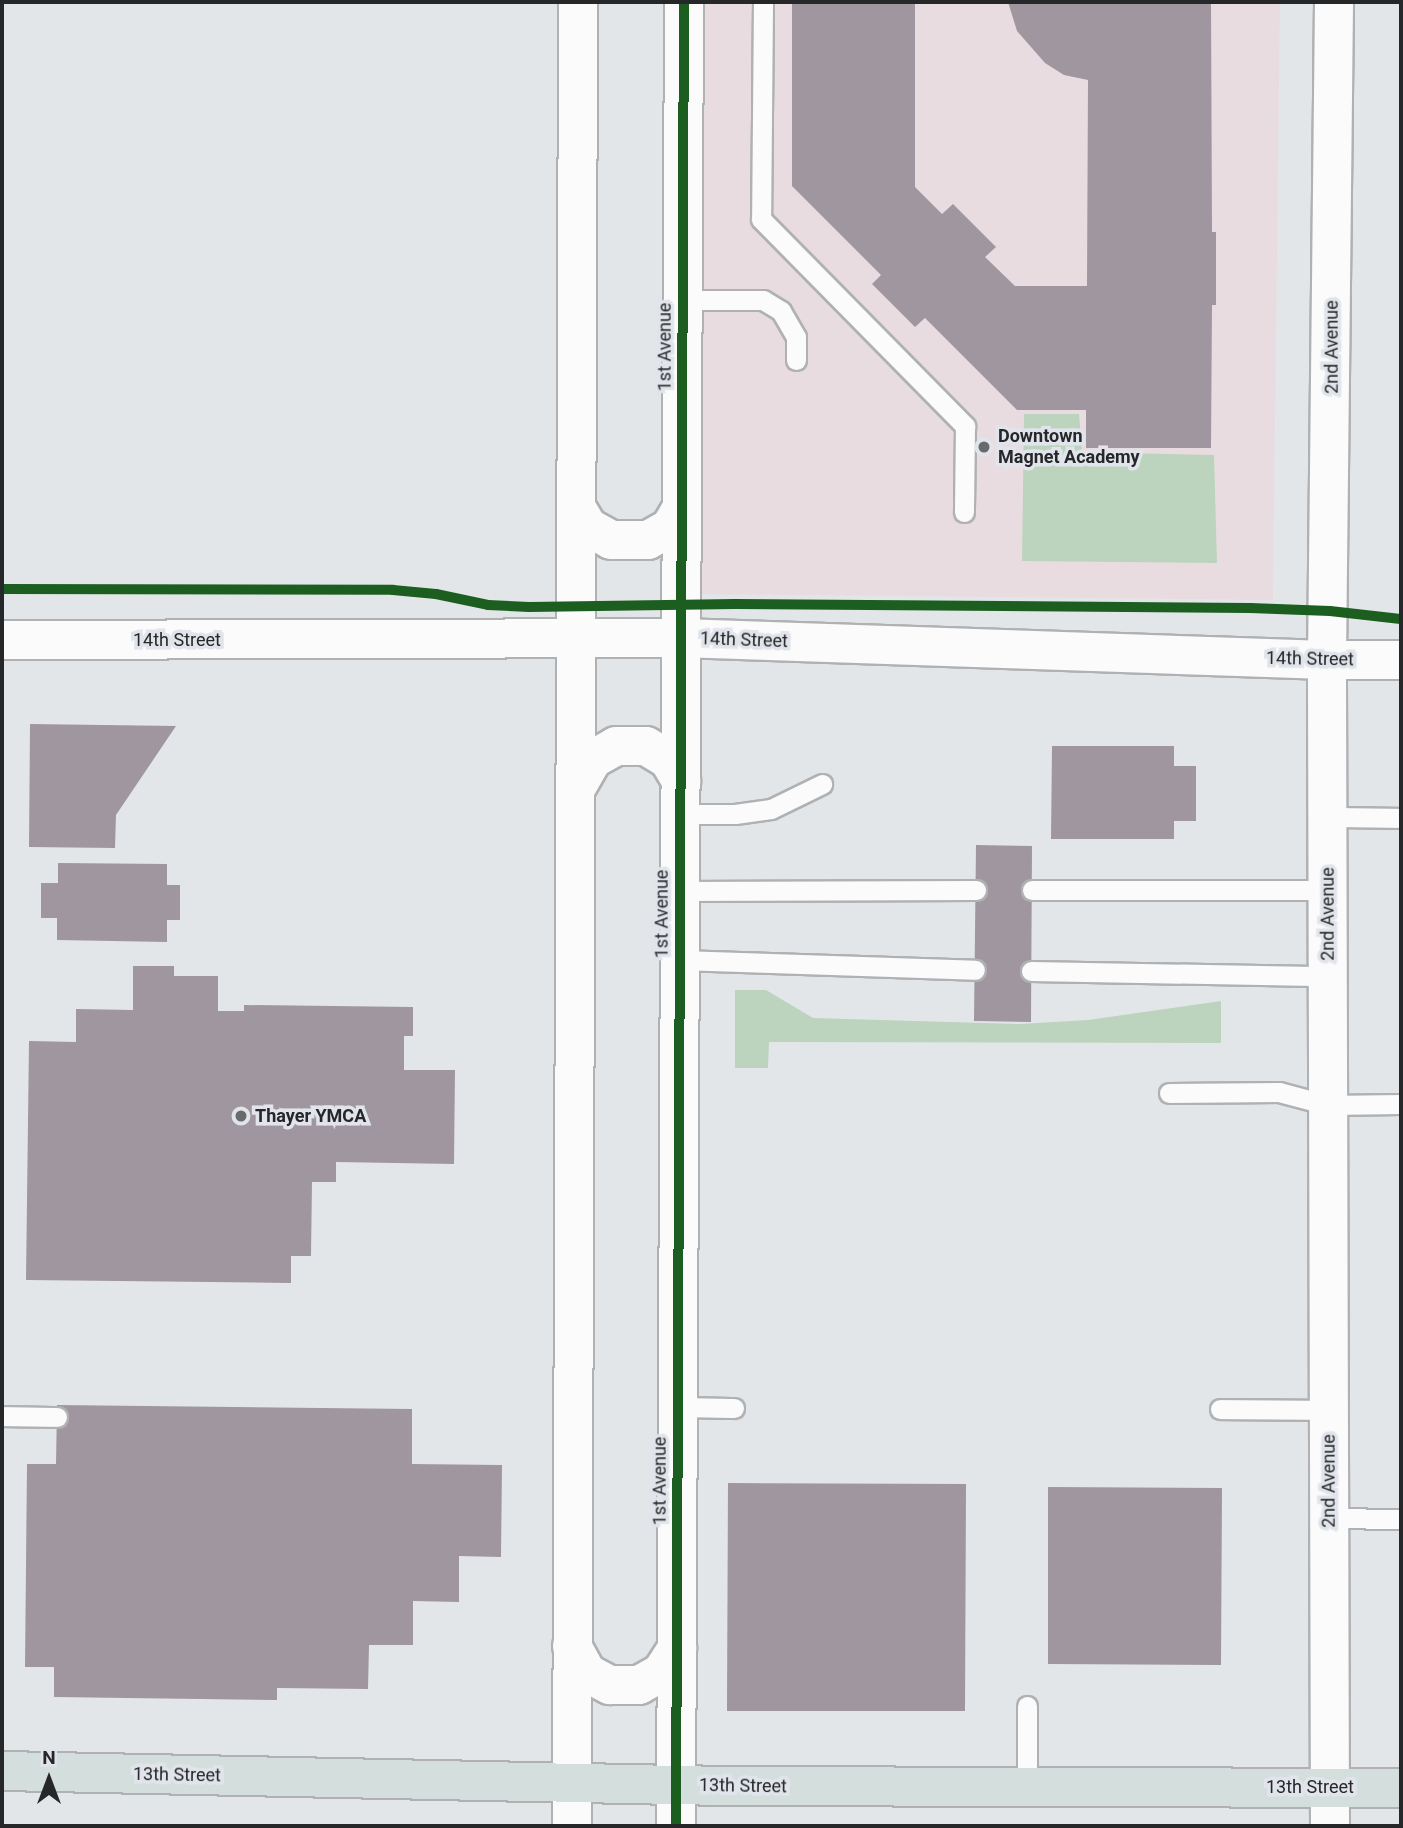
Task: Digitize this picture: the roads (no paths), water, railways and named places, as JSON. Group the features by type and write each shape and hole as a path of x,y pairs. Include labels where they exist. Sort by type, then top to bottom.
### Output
{"main road":[{"name":"13th Street","path":"2,1771 676,1786 1401,1788"}],"street":[{"path":"572,1826 578,2"},
{"name":"1st Avenue","path":"676,1826 684,2"},
{"name":"2nd Avenue","path":"1330,1826 1327,660 1334,2"},
{"path":"576,507 588,527 611,540 648,540 670,528 682,507"},
{"name":"14th Street","path":"2,640 681,638 1327,660 1401,660"},
{"path":"575,790 593,759 616,746 646,746 668,759 681,797"},
{"path":"572,1646 587,1672 610,1685 639,1685 662,1672 677,1648"}],"lane":[{"path":"763,2 761,219 965,426 964,512"},
{"path":"683,299 763,300 781,311 796,337 796,360"},
{"path":"681,797 735,814 771,809 822,784"},
{"path":"1328,817 1401,818"},
{"path":"680,891 976,890"},
{"path":"1032,890 1328,890"},
{"path":"680,960 975,970"},
{"path":"1031,971 1328,976"},
{"path":"1168,1093 1279,1092 1328,1105 1401,1104"},
{"path":"678,1407 734,1408"},
{"path":"1220,1409 1329,1410"},
{"path":"2,1416 57,1417"},
{"path":"1329,1518 1401,1519"},
{"path":"1027,1706 1027,1788"}],"place":[{"name":"Downtown Magnet Academy","path":"984,447"},
{"name":"Thayer YMCA","path":"241,1116"}]}
